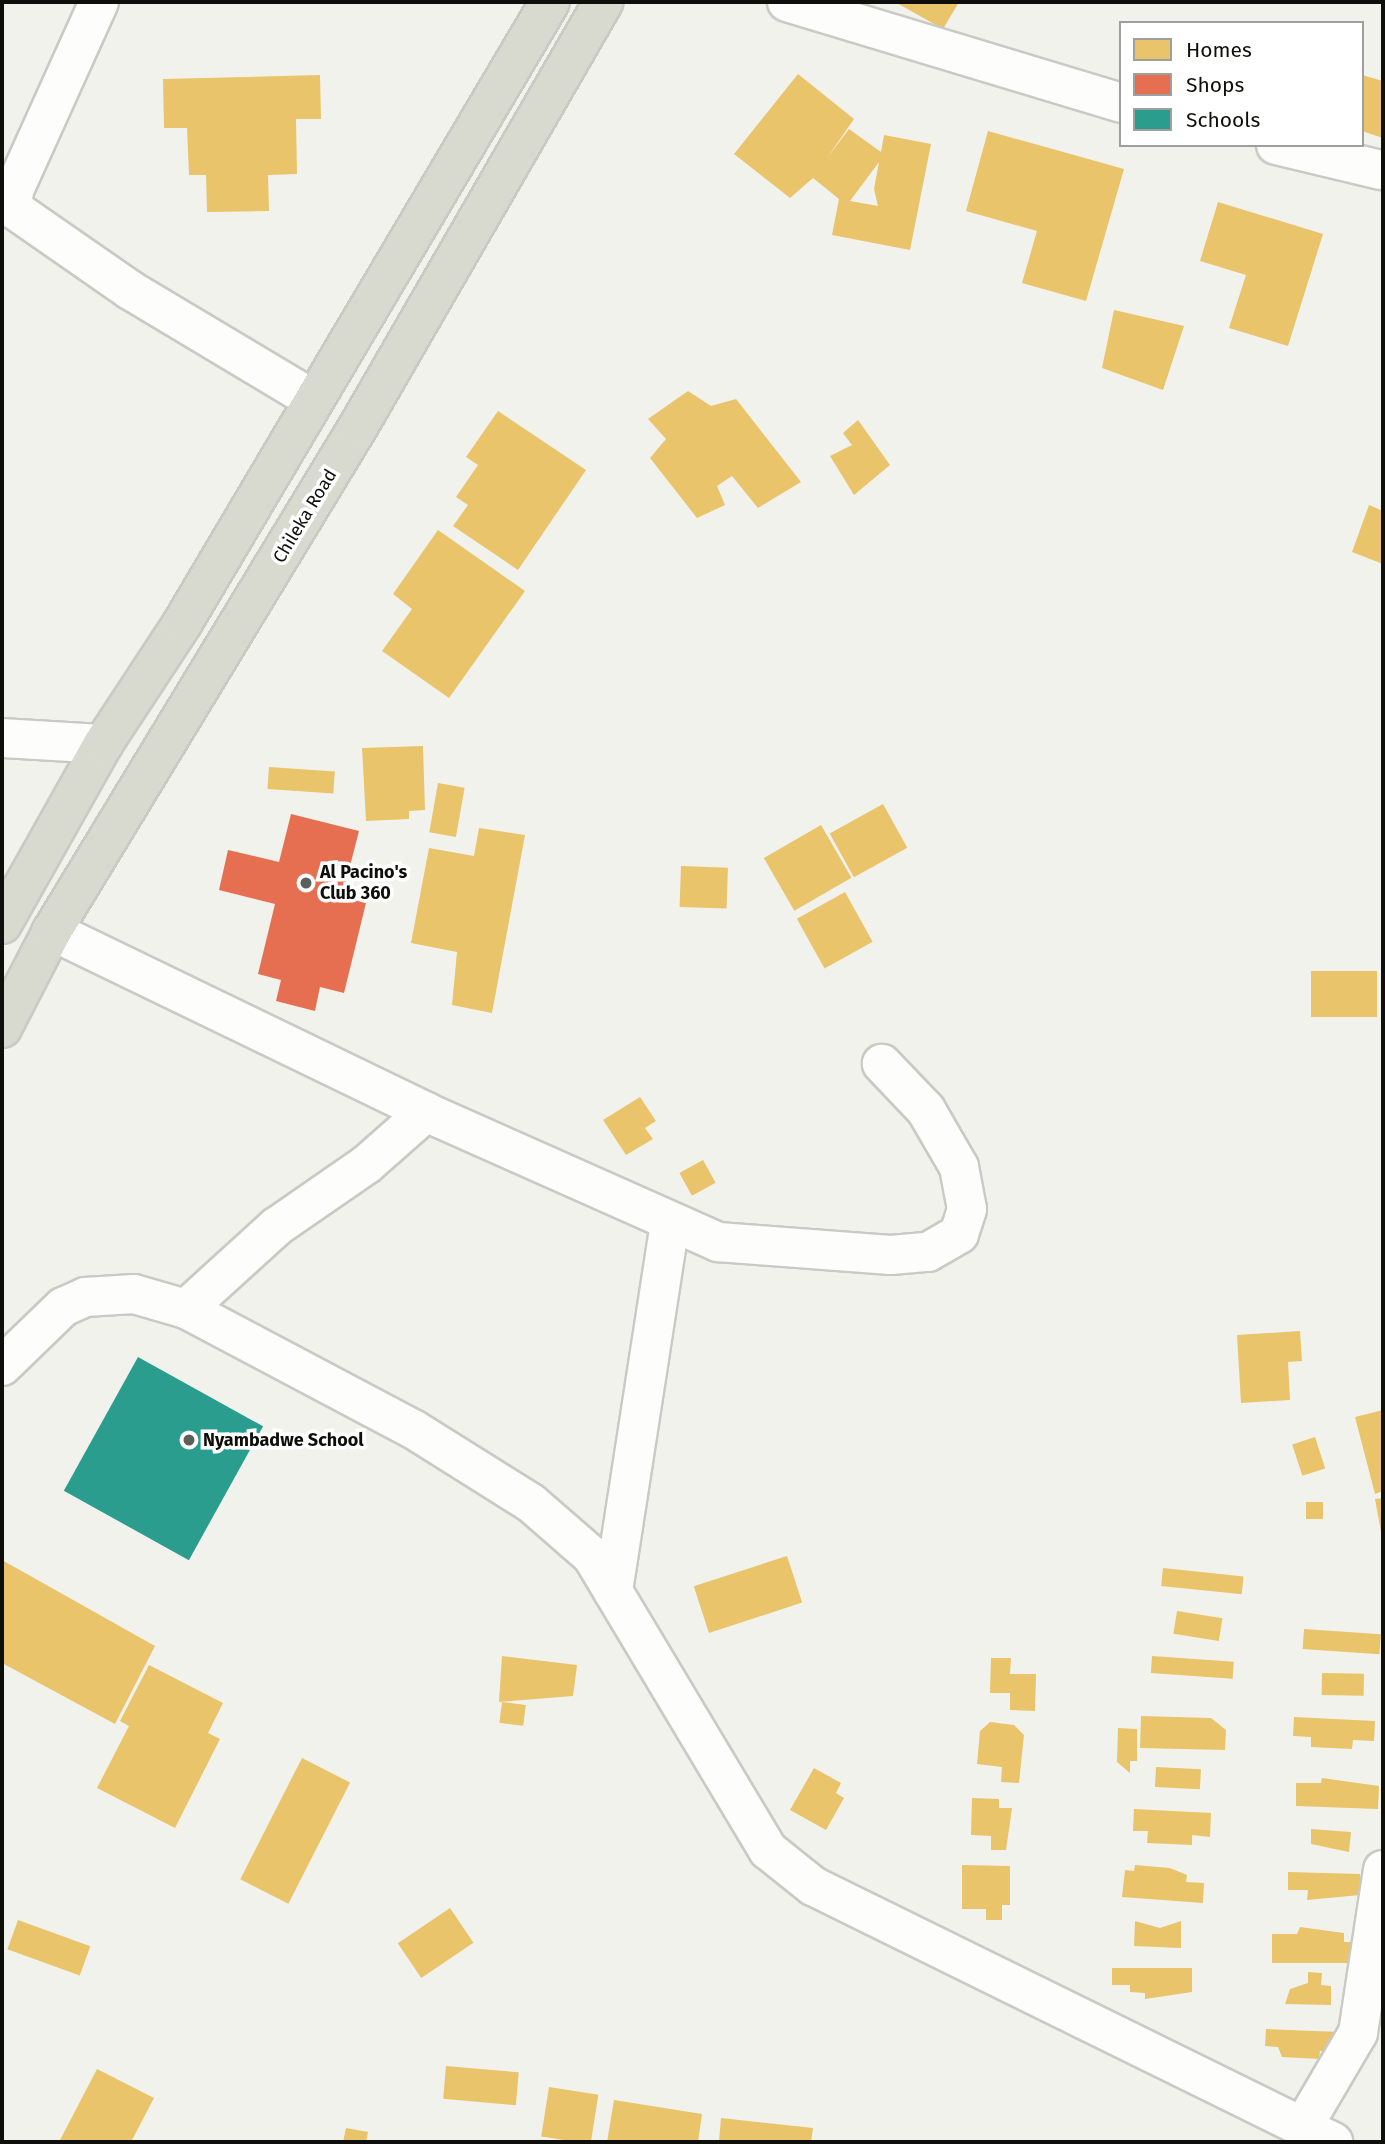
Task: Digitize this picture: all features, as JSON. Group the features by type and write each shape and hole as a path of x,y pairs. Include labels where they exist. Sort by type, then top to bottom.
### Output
{"highway":[{"path":"2,925 103,744 183,622 312,399 550,2"},
{"name":"Chileka Road","path":"2,1028 52,931 358,427 603,2"}],"street":[{"path":"99,2 14,190 12,208 130,290 312,399"},
{"path":"787,2 1119,102"},
{"path":"1284,147 1381,170"},
{"path":"2,738 103,744"},
{"path":"52,931 426,1112 670,1223 718,1242 891,1255 928,1252 959,1234 967,1209 959,1167 926,1110 883,1065"},
{"path":"186,1309 276,1227 366,1164 426,1112"},
{"path":"613,1591 670,1223"},
{"path":"2,1366 63,1307 85,1297 134,1294 186,1309 413,1429 531,1503 592,1556 768,1850 794,1871 1318,2135 1358,2033 1383,1870"}],"building: Homes":[{"path":"895,2 959,2 943,29"},
{"path":"798,74 854,119 827,158 849,129 881,152 884,135 931,144 910,250 832,235 839,199 813,178 790,198 734,154","holes":["879,162 874,189 878,206 850,201"]},
{"path":"320,75 321,119 296,119 297,174 268,175 269,211 207,212 206,175 189,175 187,128 164,128 163,79"},
{"path":"1364,76 1383,81 1383,138 1364,132"},
{"path":"988,131 1124,169 1086,301 1022,283 1037,231 966,211"},
{"path":"1218,202 1323,234 1288,346 1229,328 1246,275 1200,261"},
{"path":"1114,310 1184,326 1163,390 1102,368"},
{"path":"688,391 711,406 736,399 801,482 758,508 732,476 717,486 725,505 697,518 650,458 666,439 648,419"},
{"path":"498,411 586,470 518,570 453,526 468,505 456,497 478,465 466,457"},
{"path":"858,420 890,465 854,495 830,456 852,445 843,433"},
{"path":"1369,505 1383,511 1383,564 1352,552"},
{"path":"438,530 525,591 449,698 382,651 412,609 393,594"},
{"path":"423,746 425,810 409,811 409,819 366,821 362,748"},
{"path":"269,767 335,772 333,794 267,789"},
{"path":"438,783 465,788 456,837 429,832"},
{"path":"883,804 907,848 854,877 830,834"},
{"path":"821,825 852,878 794,911 764,858"},
{"path":"479,828 525,835 492,1013 452,1005 457,952 411,943 429,848 474,856"},
{"path":"681,866 728,868 727,909 680,907"},
{"path":"845,892 873,942 825,969 797,919"},
{"path":"1311,971 1377,971 1377,1017 1311,1017"},
{"path":"640,1097 656,1121 645,1128 653,1139 626,1155 603,1120"},
{"path":"703,1160 716,1183 692,1196 679,1173"},
{"path":"1300,1331 1302,1361 1288,1362 1290,1400 1241,1403 1237,1335"},
{"path":"1383,1410 1383,1491 1375,1494 1355,1417"},
{"path":"1315,1437 1325,1468 1302,1476 1292,1444"},
{"path":"1383,1498 1383,1537 1382,1537 1375,1499"},
{"path":"1306,1502 1323,1502 1323,1519 1306,1519"},
{"path":"787,1556 802,1603 709,1633 694,1586"},
{"path":"2,1560 155,1646 115,1724 2,1663"},
{"path":"1163,1568 1244,1576 1242,1594 1161,1586"},
{"path":"1177,1611 1222,1618 1219,1641 1173,1634"},
{"path":"1304,1629 1381,1634 1379,1654 1303,1649"},
{"path":"502,1656 577,1665 573,1696 499,1702"},
{"path":"1152,1656 1234,1662 1233,1679 1151,1673"},
{"path":"991,1658 1011,1658 1010,1674 1036,1674 1035,1711 1010,1710 1010,1693 990,1693"},
{"path":"149,1665 223,1703 208,1733 220,1739 175,1828 97,1788 129,1726 120,1721"},
{"path":"1322,1673 1364,1674 1364,1696 1322,1695"},
{"path":"502,1702 526,1705 523,1726 499,1723"},
{"path":"1141,1716 1211,1718 1226,1730 1225,1750 1140,1748"},
{"path":"1294,1717 1375,1721 1374,1741 1353,1740 1352,1749 1311,1747 1311,1737 1293,1736"},
{"path":"990,1722 1014,1725 1024,1735 1019,1783 1001,1782 1002,1767 977,1764 980,1731"},
{"path":"1118,1728 1137,1729 1137,1761 1130,1761 1130,1773 1117,1762"},
{"path":"302,1758 350,1783 288,1904 240,1879"},
{"path":"1156,1767 1201,1769 1200,1789 1155,1787"},
{"path":"814,1768 841,1783 836,1793 844,1798 826,1830 790,1810"},
{"path":"1322,1778 1379,1786 1378,1809 1296,1806 1296,1783 1321,1783"},
{"path":"972,1798 999,1799 999,1808 1012,1808 1006,1850 991,1850 991,1836 971,1835"},
{"path":"1134,1809 1211,1813 1210,1837 1192,1835 1192,1845 1147,1843 1148,1831 1133,1831"},
{"path":"1311,1829 1351,1832 1349,1852 1311,1844"},
{"path":"962,1865 1010,1866 1010,1905 1002,1905 1002,1920 986,1920 986,1909 962,1909"},
{"path":"1135,1865 1170,1868 1187,1875 1186,1882 1204,1883 1203,1903 1122,1897 1125,1870 1134,1871"},
{"path":"1288,1872 1360,1874 1360,1895 1307,1900 1308,1890 1288,1890"},
{"path":"450,1908 473,1943 421,1978 398,1943"},
{"path":"18,1920 90,1946 80,1975 7,1949"},
{"path":"1135,1921 1160,1928 1181,1921 1181,1948 1134,1946"},
{"path":"1300,1927 1344,1933 1344,1942 1357,1942 1357,1963 1272,1963 1272,1934 1297,1934"},
{"path":"1112,1968 1192,1968 1192,1992 1145,1999 1145,1993 1130,1992 1130,1985 1112,1985"},
{"path":"1308,1972 1322,1973 1321,1985 1331,1986 1331,2005 1285,2004 1290,1989 1308,1983"},
{"path":"1266,2029 1340,2032 1339,2052 1320,2051 1319,2059 1282,2057 1278,2047 1265,2046"},
{"path":"446,2066 519,2072 516,2105 443,2099"},
{"path":"97,2069 154,2098 131,2142 59,2142"},
{"path":"549,2087 598,2095 591,2142 541,2136"},
{"path":"614,2100 702,2114 698,2142 607,2142"},
{"path":"721,2118 813,2128 811,2142 719,2142"},
{"path":"346,2128 368,2132 366,2142 343,2142"}],"building: Shops":[{"path":"291,814 359,831 342,897 366,903 344,993 320,987 315,1011 276,1001 281,980 258,974 275,904 219,890 228,850 279,862"}],"building: Schools":[{"path":"138,1357 263,1426 189,1560 64,1491"}],"place":[{"name":"Al Pacino's Club 360","path":"306,883"},
{"name":"Nyambadwe School","path":"189,1440"}]}
